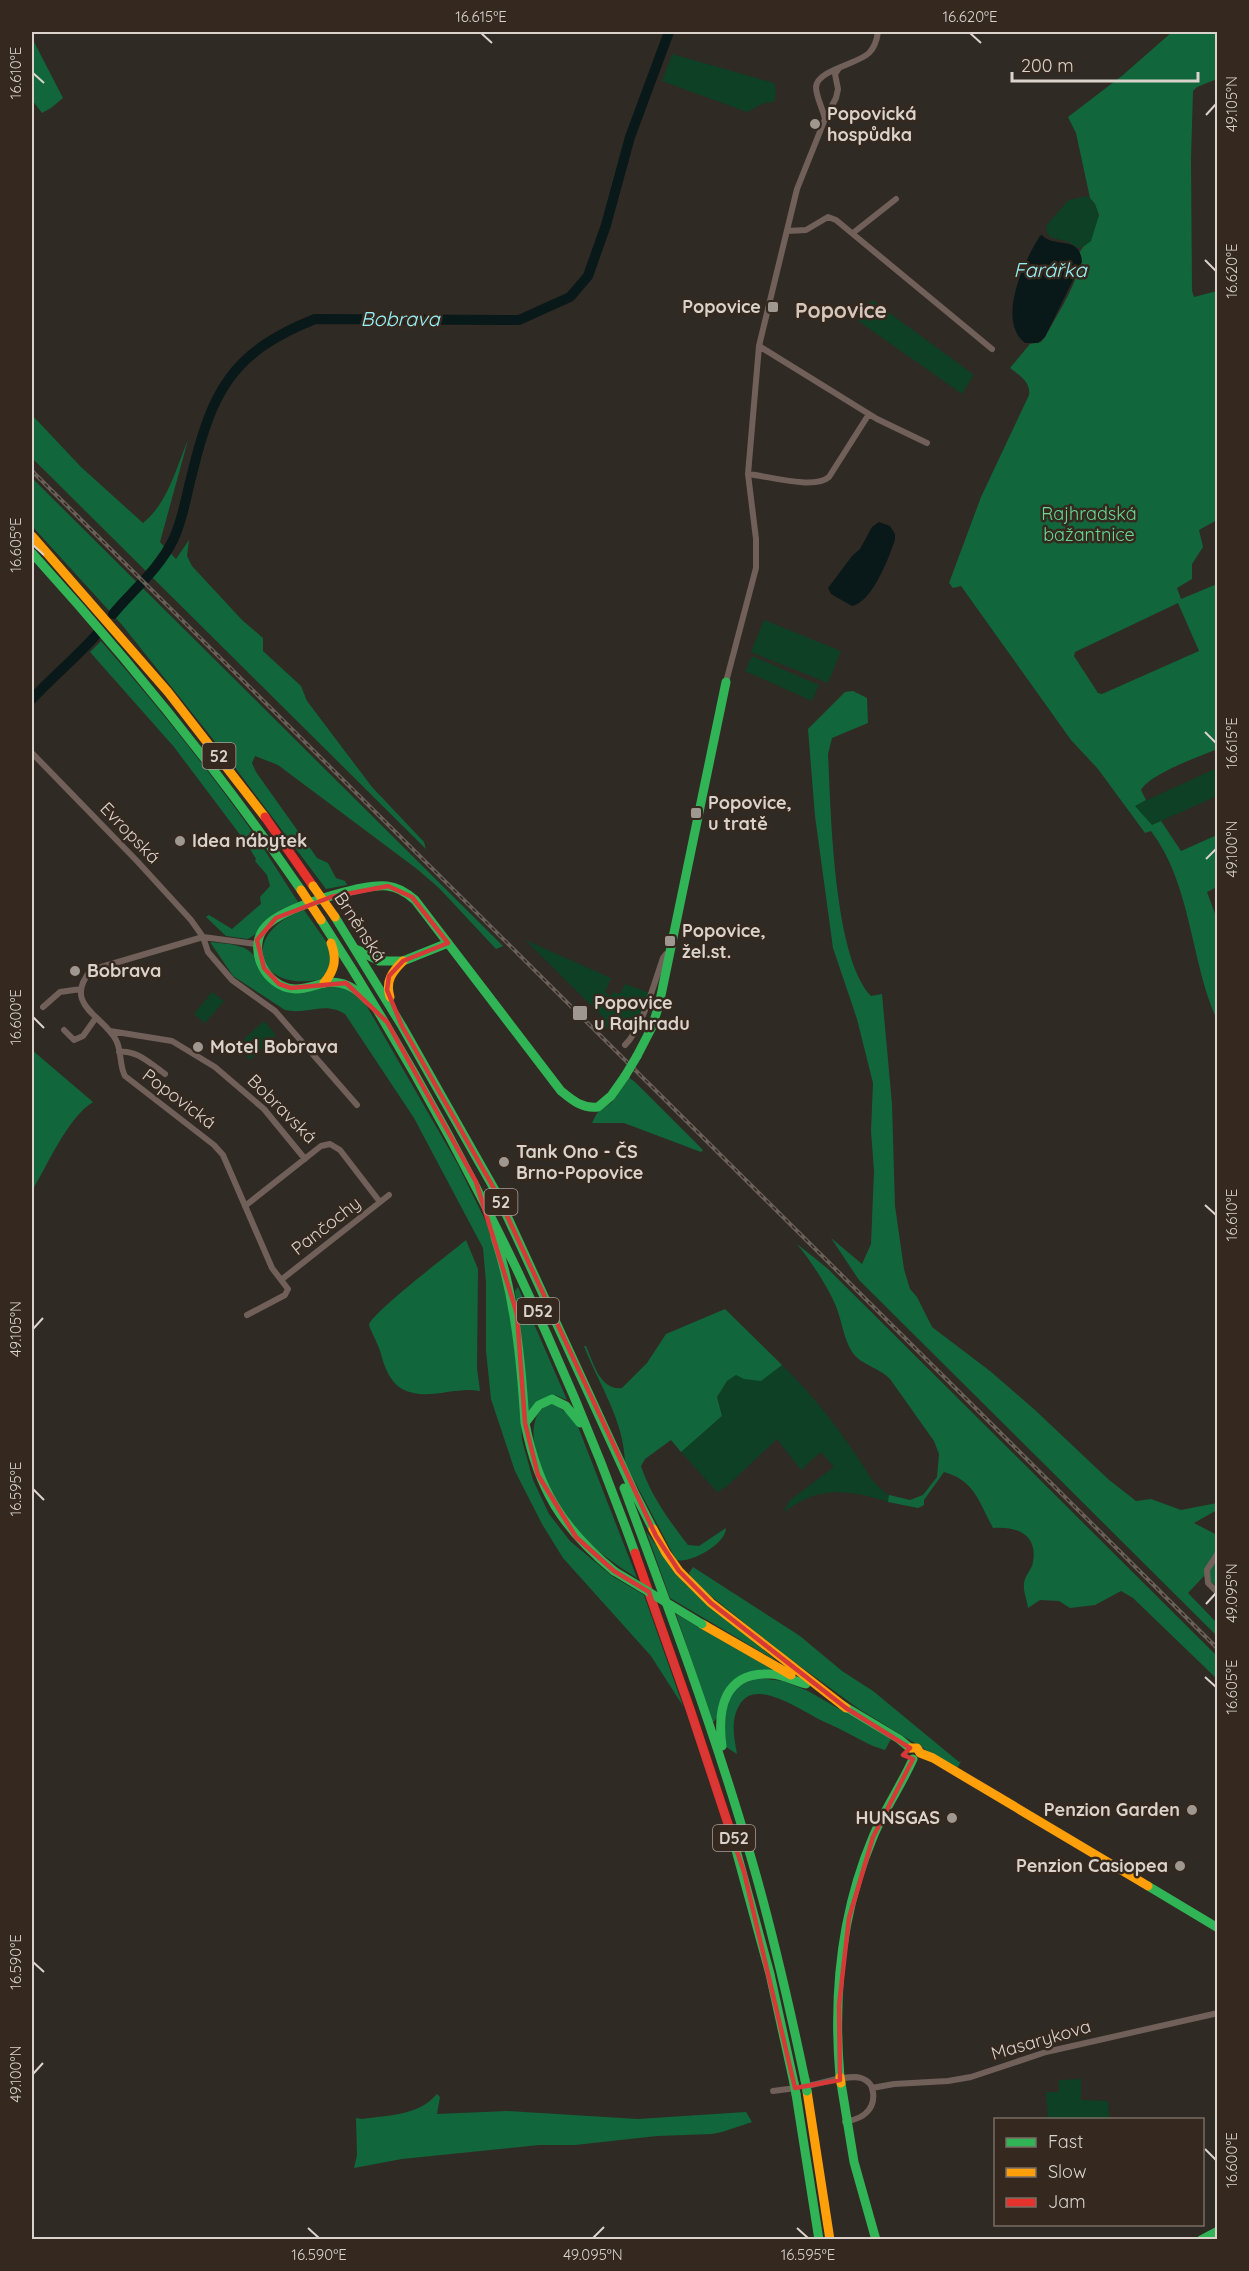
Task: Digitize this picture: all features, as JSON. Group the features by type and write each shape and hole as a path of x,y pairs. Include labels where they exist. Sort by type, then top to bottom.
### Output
{"main road":[{"name":"Brněnská","path":"32,536 97,607 245,789 335,916 402,1026 496,1192 584,1386"},
{"name":"Brněnská","path":"32,553 155,693 235,797 301,890 387,1022 476,1182"},
{"path":"387,1022 351,986 339,981 296,988 279,984 264,968 257,953 256,944 260,935 268,925 289,911 356,890 385,885 400,889 412,897 561,1091 575,1103 589,1109 604,1104 612,1098 652,1027 670,954 726,682"},
{"path":"321,920 337,963 335,971 324,983"},
{"path":"352,945 373,960 393,963 404,961 448,943"},
{"path":"402,1026 386,984 391,973 404,961"},
{"path":"476,1182 513,1293 520,1345 525,1423 538,1475 552,1505 576,1538 614,1570 899,1739 910,1748 908,1754 933,1758 1218,1928"},
{"name":"D52","path":"476,1182 538,1312 594,1443 653,1600 723,1805 763,1941 794,2082 819,2240"},
{"path":"584,1386 646,1517 679,1571 711,1603 846,1708"},
{"name":"D52","path":"584,1386 669,1610 731,1791 774,1938 805,2080 830,2240"},
{"path":"525,1423 541,1402 556,1400 568,1406 594,1443"},
{"path":"731,1791 718,1723 722,1702 727,1693 742,1680 757,1675 776,1675 806,1684"},
{"path":"876,2240 860,2189 845,2122 840,2080 840,1983 854,1897 873,1837 916,1756"},
{"path":"1201,2240 1218,2231"}],"street":[{"path":"825,119 816,86 819,79 868,54 874,46 878,32"},
{"path":"726,682 756,568 756,539 748,474 759,346 803,170 838,93 835,79 839,68"},
{"path":"826,74 835,79"},
{"path":"853,234 896,199"},
{"path":"787,231 806,230 828,218 836,220 992,349"},
{"path":"759,346 869,414 927,443"},
{"path":"748,474 810,483 822,482 829,477 869,414"},
{"name":"Evropská","path":"32,753 137,861 191,920 203,937"},
{"path":"203,937 208,952 232,980 275,1011 357,1105"},
{"path":"43,1007 60,992 81,988 91,970 203,937 256,944"},
{"path":"625,1045 630,1040 645,1010 663,958 666,954 670,954"},
{"name":"Popovická","path":"81,988 85,1006 95,1019 110,1031 119,1052 121,1069 127,1079 214,1145 223,1155 273,1268 281,1280"},
{"path":"64,1030 74,1040 83,1036 95,1019"},
{"name":"Bobravská","path":"110,1031 172,1041 215,1067 264,1109 305,1159 321,1146 330,1144 340,1150 380,1202"},
{"path":"119,1052 130,1051 165,1074"},
{"path":"245,1206 305,1159"},
{"name":"Pančochy","path":"281,1280 389,1195"},
{"path":"247,1315 285,1294 288,1289 281,1280"},
{"path":"1218,1553 1207,1569 1208,1583 1218,1593"},
{"name":"Masarykova","path":"872,2088 971,2077 1046,2052 1218,2013"},
{"path":"773,2091 854,2077 867,2081 874,2097 867,2112 859,2118 845,2122"}],"highlighted area":[{"path":"388,886 412,897 448,943 403,961 389,976 387,990 402,1026 496,1192 656,1536 679,1571 711,1603 846,1708 910,1748 903,1755 913,1759 873,1837 849,1918 839,2005 840,2080 795,2088 744,1872 649,1592 614,1571 576,1537 538,1475 525,1423 517,1314 476,1182 387,1022 346,983 291,988 279,984 264,968 257,940 276,918 331,897"}],"green space":[{"name":"Rajhradská bažantnice","path":"1172,32 1217,32 1217,79 1193,91 1191,158 1192,291 1194,297 1217,291 1217,520 1199,530 1203,547 1192,564 1192,579 1177,588 1181,599 1217,584 1217,749 1176,766 1146,784 1141,790 1146,800 1135,806 1152,825 1161,821 1181,851 1217,835 1217,887 1207,892 1217,919 1217,1020 1201,973 1183,899 1165,852 1151,831 1145,833 1098,769 1071,740 961,586 953,588 949,583 981,497 1029,395 1026,383 1010,368 1030,344 1041,342 1045,337 1074,282 1080,261 1079,253 1091,241 1099,215 1090,198 1076,133 1068,117 1123,75","holes":["1178,603 1199,651 1102,694 1098,693 1074,656 1075,652"]},
{"path":"32,38 63,98 42,113 32,100"},
{"path":"672,54 774,83 776,91 774,102 764,103 747,112 662,81"},
{"path":"1087,196 1098,213 1097,226 1088,245 1078,248 1069,242 1050,237 1046,230 1047,225 1064,205 1069,200"},
{"path":"872,300 974,375 962,394 857,320"},
{"path":"32,415 81,467 143,523 152,515 165,495 188,440 160,542 176,559 189,540 187,556 192,566 242,620 263,638 263,651 301,686 307,701 372,787 424,842 426,849 32,458"},
{"path":"32,478 503,946 496,949 439,888 417,869 278,765 255,756 252,763 256,772 317,858 328,863 336,878 345,881 347,885 326,889 228,758 123,626 32,526"},
{"path":"764,620 841,651 828,683 751,652"},
{"path":"101,641 223,791 300,905 248,939 226,936 206,917 209,915 232,929 261,904 260,897 270,886 267,875 255,861 247,844 174,747 90,652"},
{"path":"752,656 819,685 812,701 745,671"},
{"path":"853,691 867,698 868,723 832,738 828,754 836,881 841,917 858,976 871,996 882,994 892,1104 895,1206 904,1269 910,1289 917,1297 932,1327 990,1371 1108,1479 1136,1501 1151,1499 1181,1510 1217,1503 1217,1510 1194,1523 1217,1535 1217,1581 1215,1585 1204,1576 1188,1593 1217,1623 1217,1636 859,1280 831,1238 862,1264 871,1244 874,1171 871,1131 873,1083 857,1019 833,948 815,816 808,729 845,692"},
{"path":"1217,768 1217,796 1152,825 1134,806"},
{"path":"304,910 332,950 334,964 322,979 299,981 282,978 270,970 264,958 263,945 270,932 283,920"},
{"path":"525,940 611,978 605,992 611,996 614,992 620,994 625,984 650,993 635,1027 621,1019 610,1031 602,1023 605,1019"},
{"path":"210,942 235,945 249,951 273,983 322,988 341,985 365,1003 457,1163 490,1230 509,1292 519,1380 522,1440 533,1480 549,1514 570,1541 612,1576 644,1595 683,1706 651,1656 563,1558 542,1524 515,1471 491,1399 486,1351 486,1282 483,1248 414,1118 345,1014 323,1008 301,1011 285,1010 233,976"},
{"path":"212,992 224,1001 205,1023 194,1014"},
{"path":"264,1021 276,1035 250,1060 237,1046"},
{"path":"32,1050 93,1102 84,1109 67,1130 32,1191"},
{"path":"628,1077 703,1150 701,1152 624,1123 592,1123 597,1113 612,1102"},
{"path":"466,1240 478,1269 477,1368 480,1391 411,1393 402,1389 388,1373 369,1325 397,1296"},
{"path":"797,1244 827,1268 1217,1656 1217,1679 1133,1598 1121,1591 1095,1605 1070,1608 1059,1601 1040,1600 1028,1608 1024,1584 1033,1562 1034,1552 1029,1538 1017,1530 993,1528 975,1494 963,1481 954,1476 944,1472 924,1500 924,1505 918,1508 888,1502 889,1495 910,1500 923,1495 937,1477 939,1454 934,1441 890,1379 860,1360 852,1352 831,1296"},
{"path":"518,1287 567,1400 555,1395 527,1414 515,1291"},
{"path":"725,1309 782,1365 761,1381 744,1379 736,1375 727,1381 717,1397 722,1416 681,1452 671,1440 645,1459 641,1466 655,1497 688,1545 699,1546 726,1528 720,1540 706,1552 690,1559 676,1560 625,1463 624,1447 616,1417 584,1346 603,1380 614,1388 622,1388 647,1363 666,1334"},
{"path":"782,1365 829,1418 873,1481 889,1495 888,1502 860,1494 821,1494 796,1504 783,1513 789,1501 834,1467 821,1452 801,1470 777,1439 726,1487 717,1492 681,1452 722,1416 717,1397 727,1381 736,1375 748,1378 760,1377"},
{"path":"553,1403 575,1419 637,1578 607,1558 580,1535 563,1516 548,1491 536,1455 534,1438 535,1422 541,1410"},
{"path":"646,1531 685,1584 778,1662 670,1598"},
{"path":"693,1567 800,1636 842,1671 873,1691 959,1762 961,1761 957,1769 859,1709 786,1656 692,1581 689,1573"},
{"path":"676,1614 775,1671 741,1676 714,1722 712,1721"},
{"path":"757,1678 783,1681 808,1691 891,1739 885,1750 873,1746 782,1700 758,1694 748,1696 737,1710 734,1729 737,1754 726,1747 722,1720 734,1688"},
{"path":"1081,2079 1081,2100 1108,2101 1109,2118 1048,2118 1046,2092 1059,2092 1059,2080"},
{"path":"437,2094 440,2097 437,2114 507,2111 638,2119 746,2112 752,2122 712,2134 657,2136 575,2145 539,2145 402,2159 354,2168 357,2155 356,2118 412,2111"}],"water":[{"name":"Farářka","path":"1042,235 1047,239 1077,248 1082,262 1045,337 1038,343 1025,343 1017,333 1013,320 1013,306 1027,260"},
{"path":"879,522 890,526 895,534 895,540 873,588 860,603 852,606 831,594 828,588 860,549 872,527"}],"waterway":[{"name":"Bobrava","path":"113,614 167,551 179,524 200,445 218,397 230,378 245,361 264,345 315,319 519,320 570,297 588,276 606,225 630,137 669,32"},
{"name":"Bobrava","path":"32,699 96,635"}],"railway":[{"path":"32,471 1218,1649"}],"traffic: fast":[{"path":"32,553 172,717 238,802 301,890"},
{"path":"637,1056 652,1027 659,1005 726,682"},
{"path":"324,983 293,989 271,979 260,962 258,953 260,934 275,919 305,904 375,886 395,888 415,900 561,1091 573,1101 598,1107 611,1096 625,1076"},
{"path":"335,917 402,1026 496,1192 653,1529"},
{"path":"321,920 413,1072 496,1228 535,1307 570,1388 635,1553"},
{"path":"403,961 448,943"},
{"path":"358,950 379,961 403,961"},
{"path":"324,983 348,986 367,1000"},
{"path":"625,1076 637,1056"},
{"path":"495,1237 508,1283 516,1329 525,1423"},
{"path":"525,1423 539,1405 552,1399 566,1406 580,1423"},
{"path":"525,1423 537,1468 555,1506 580,1539 614,1571"},
{"path":"624,1488 690,1670 736,1808 773,1938 805,2080"},
{"path":"614,1571 702,1624"},
{"path":"722,1746 723,1706 733,1686 742,1679 755,1675 774,1674 806,1684"},
{"path":"842,1705 910,1748"},
{"path":"840,2077 839,1986 853,1895 873,1837 913,1759"},
{"path":"733,1839 770,1974 794,2083"},
{"path":"1148,1886 1218,1928"},
{"path":"805,2080 807,2091"},
{"path":"794,2083 796,2094"},
{"path":"841,2083 854,2162 876,2240"},
{"path":"796,2094 819,2240"},
{"path":"1201,2240 1218,2231"}],"traffic: slow":[{"path":"32,536 168,692 265,817"},
{"path":"313,886 335,917"},
{"path":"301,890 321,920"},
{"path":"324,983 331,974 334,964 331,943"},
{"path":"390,997 388,986 390,977 403,961"},
{"path":"653,1529 679,1571 711,1603 846,1708"},
{"path":"702,1624 791,1675"},
{"path":"910,1748 917,1748 920,1753 933,1758 1148,1886"},
{"path":"840,2077 841,2083"},
{"path":"807,2091 830,2240"}],"traffic: jam":[{"path":"265,817 313,886"},
{"path":"635,1553 733,1839"}],"place":[{"name":"Popovická hospůdka","path":"815,124"},
{"name":"Popovice","path":"773,307"},
{"name":"Popovice, u tratě","path":"696,813"},
{"name":"Idea nábytek","path":"180,841"},
{"name":"Popovice, žel.st.","path":"670,941"},
{"name":"Bobrava","path":"75,971"},
{"name":"Popovice u Rajhradu","path":"580,1013"},
{"name":"Motel Bobrava","path":"198,1047"},
{"name":"Tank Ono - ČS Brno-Popovice","path":"504,1162"},
{"name":"Penzion Garden","path":"1192,1810"},
{"name":"HUNSGAS","path":"952,1818"},
{"name":"Penzion Casiopea","path":"1180,1866"}],"district":[{"name":"Popovice","path":"841,311"}]}
